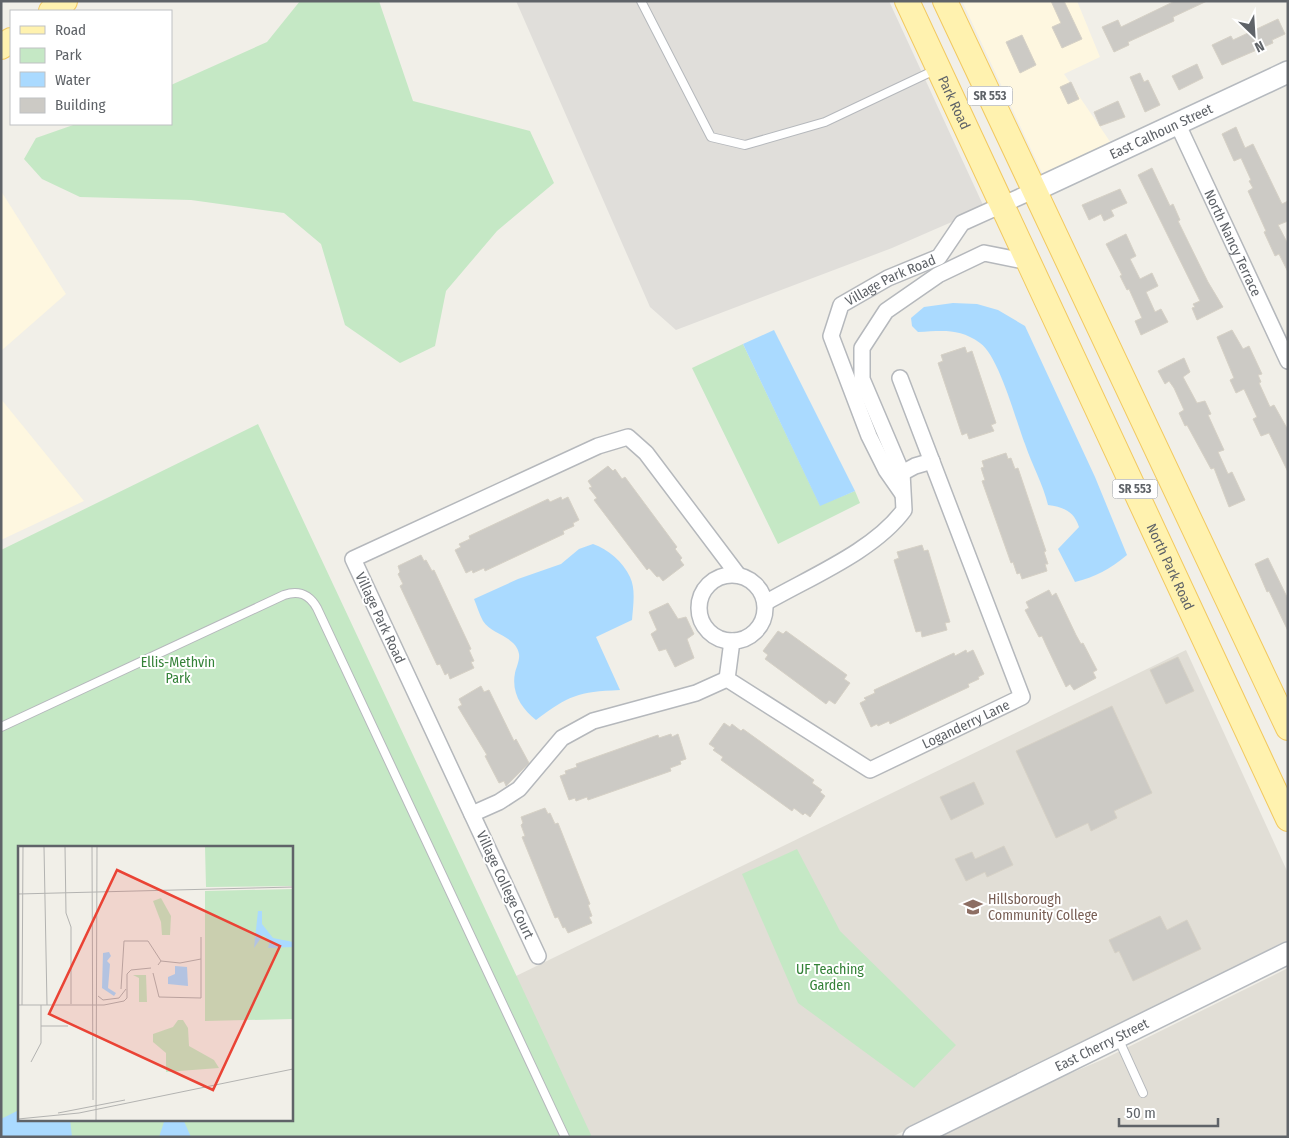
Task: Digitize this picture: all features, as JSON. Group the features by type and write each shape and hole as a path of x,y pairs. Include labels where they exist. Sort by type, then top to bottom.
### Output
{"main road":[{"path":"52,10 65,1"},
{"name":"Park Road","path":"907,1 1003,205"},
{"name":"SR 553","path":"945,1 1288,728"},
{"name":"North Park Road","path":"1003,205 1288,819"}],"street":[{"name":"East Calhoun Street","path":"1035,190 1178,125 1288,72"},
{"name":"North Nancy Terrace","path":"1178,125 1288,361"},
{"name":"Village Park Road","path":"903,495 886,470 869,436 831,336 841,305 888,278 939,257 962,223 1035,190"},
{"name":"Village Park Road","path":"472,814 353,559 598,446 628,437 646,453 738,575 756,585 765,603 870,544 885,532 904,510 902,473 862,379 862,348 888,309 946,271 984,253 1029,262"},
{"path":"939,257 946,271"},
{"path":"871,288 888,309"},
{"path":"846,378 862,372"},
{"name":"Loganderry Lane","path":"727,679 870,770 1022,697 900,378"},
{"path":"902,473 915,466 932,461"},
{"path":"738,575 721,576 711,582 704,590 700,600 699,611 702,622 708,631 717,638 732,641 748,637 757,630 763,621 765,603"},
{"path":"472,814 499,802 519,789 562,738 593,721 696,693 727,679 732,641"},
{"name":"Village College Court","path":"472,814 538,956"},
{"name":"East Cherry Street","path":"914,1137 1288,953"}],"lane":[{"path":"641,1 711,137 744,145 825,122 939,68"},
{"path":"1,727 284,595 297,592 309,597 322,617 565,1137"},
{"path":"1118,1038 1143,1093"}],"shaded area":[{"path":"516,1 889,1 983,205 959,216 954,221 892,248 676,330 650,307"},
{"path":"962,1 1077,1 1100,57 1064,74 1113,146 1044,177"},
{"path":"1,191 66,294 1,351"},
{"path":"1,399 84,501 1,540"},
{"name":"Hillsborough Community College","path":"1186,650 1288,873 1288,940 892,1137 589,1137 514,977"},
{"path":"1288,968 1288,1137 936,1137 1038,1087 1104,1059"}],"green space":[{"path":"300,1 379,1 413,101 530,131 554,183 497,231 446,291 435,346 400,363 345,325 321,244 284,213 191,200 80,197 42,179 24,159 36,138 73,125 172,125 172,85 267,42"},
{"path":"743,344 820,505 855,491 860,503 778,544 692,368"},
{"name":"Ellis-Methvin Park","path":"258,424 592,1137 1,1137 1,550"},
{"name":"UF Teaching Garden","path":"797,849 840,931 956,1045 914,1088 798,1003 742,874"}],"water":[{"path":"953,303 977,304 998,310 1025,326 1095,477 1127,555 1096,575 1075,582 1058,549 1079,527 1074,517 1067,511 1048,505 1006,390 994,361 987,350 980,343 965,335 935,331 918,332 912,326 911,318 924,307"},
{"path":"774,330 855,491 820,506 743,344"},
{"path":"593,544 604,549 619,561 627,571 633,587 632,620 596,637 620,690 575,696 557,705 536,720 522,706 516,694 514,680 519,656 517,648 509,639 487,626 474,599 518,579 561,564 579,549"},
{"path":"18,1110 18,1120 70,1120 72,1137 1,1137 1,1119"},
{"path":"165,1120 183,1120 191,1137 159,1137"}],"building":[{"path":"1051,1 1064,1 1082,39 1062,48 1052,27 1061,23"},
{"path":"1175,1 1207,1 1173,17 1174,21 1128,42 1129,45 1114,52 1102,27 1118,20 1121,27"},
{"path":"1278,19 1285,34 1272,40 1273,43 1222,65 1212,45 1231,36 1233,40"},
{"path":"1022,35 1036,65 1020,73 1006,42"},
{"path":"1197,64 1203,78 1179,90 1172,76"},
{"path":"1140,73 1144,82 1148,80 1160,105 1145,112 1130,77"},
{"path":"1071,82 1079,99 1068,104 1060,87"},
{"path":"1118,101 1125,117 1100,126 1094,112"},
{"path":"1236,127 1245,148 1253,144 1282,204 1288,201 1288,221 1278,225 1288,244 1288,272 1279,254 1275,256 1264,232 1266,231 1248,191 1253,188 1241,158 1234,161 1222,134"},
{"path":"1152,168 1170,206 1173,204 1180,220 1178,221 1208,282 1223,307 1197,320 1192,308 1195,307 1193,304 1200,301 1138,175"},
{"path":"1120,189 1127,203 1111,210 1114,216 1104,221 1101,214 1089,220 1082,205"},
{"path":"1126,234 1136,256 1130,259 1140,279 1152,273 1158,286 1146,292 1155,312 1161,309 1168,322 1141,335 1135,321 1142,318 1106,244"},
{"path":"1232,330 1243,349 1249,346 1262,374 1258,375 1261,382 1259,383 1270,407 1274,405 1288,430 1288,472 1269,433 1261,436 1253,419 1257,417 1244,389 1236,393 1230,380 1234,378 1217,337"},
{"path":"965,347 967,353 972,351 996,423 991,425 994,431 969,439 967,433 962,435 938,363 943,361 941,355"},
{"path":"1184,358 1190,372 1183,377 1197,403 1205,401 1211,414 1208,415 1224,450 1218,452 1228,474 1232,472 1245,500 1229,507 1214,468 1211,469 1187,425 1185,426 1179,413 1184,410 1174,388 1169,381 1165,384 1158,371"},
{"path":"1006,453 1008,459 1011,458 1015,469 1018,468 1046,551 1044,552 1048,564 1045,564 1047,571 1022,579 1020,573 1017,574 1013,562 1011,563 982,481 985,480 981,468 984,467 982,461"},
{"path":"608,466 613,471 615,469 622,479 625,477 677,547 675,549 682,558 680,560 684,565 663,581 649,568 647,570 594,500 597,498 589,488 592,487 588,481"},
{"path":"561,497 562,500 568,497 579,520 573,523 574,526 563,531 564,534 485,571 484,568 473,573 472,570 466,573 455,550 461,547 459,544 470,539 469,536 548,499 550,502"},
{"path":"922,545 924,551 928,550 950,622 945,623 947,630 922,637 921,631 916,632 894,560 899,558 897,552"},
{"path":"421,555 432,571 434,570 471,649 469,650 474,661 471,662 474,668 450,679 448,673 445,675 440,664 437,665 400,586 403,584 398,574 400,572 398,566"},
{"path":"1268,558 1288,599 1288,631 1269,591 1267,592 1255,564"},
{"path":"1049,590 1052,596 1056,593 1076,635 1081,644 1083,643 1097,670 1093,672 1096,678 1074,690 1070,684 1066,687 1042,636 1039,637 1025,610 1029,608 1026,602"},
{"path":"668,603 678,619 686,617 694,634 687,639 694,658 675,667 666,649 659,651 651,634 657,630 649,612"},
{"path":"778,631 783,634 786,631 847,675 844,679 850,683 835,704 829,700 826,704 765,659 768,655 763,651"},
{"path":"966,650 967,653 973,650 984,674 978,677 979,679 968,684 969,687 890,724 889,721 871,727 860,703 866,700 864,698 875,693 874,690 954,653 955,656"},
{"path":"1178,657 1194,691 1166,704 1150,670"},
{"path":"481,686 484,692 489,690 514,741 516,739 529,763 506,786 504,781 499,783 485,756 487,755 458,707 462,705 459,699"},
{"path":"1112,706 1152,793 1114,811 1117,818 1091,831 1088,823 1056,838 1016,751"},
{"path":"724,723 730,727 732,724 741,731 743,729 814,780 812,783 822,790 820,792 825,796 810,817 805,813 803,815 794,808 792,811 721,760 723,757 713,750 715,748 709,744"},
{"path":"671,734 672,737 678,734 686,759 680,761 681,764 670,768 671,771 588,800 587,797 576,801 575,798 569,800 560,776 566,774 565,771 577,767 576,764 658,735 659,738"},
{"path":"974,782 984,804 951,820 940,797"},
{"path":"545,808 548,814 550,813 555,824 558,823 590,904 588,905 592,916 589,917 592,923 568,933 565,927 563,928 558,917 555,918 522,837 525,836 521,825 523,823 521,817"},
{"path":"1004,846 1013,865 987,877 985,872 966,881 955,859 972,852 975,859"},
{"path":"1160,916 1167,930 1187,920 1201,949 1133,981 1119,951 1115,953 1109,940"}],"place":[{"name":"Hillsborough Community College","path":"973,907"}]}
